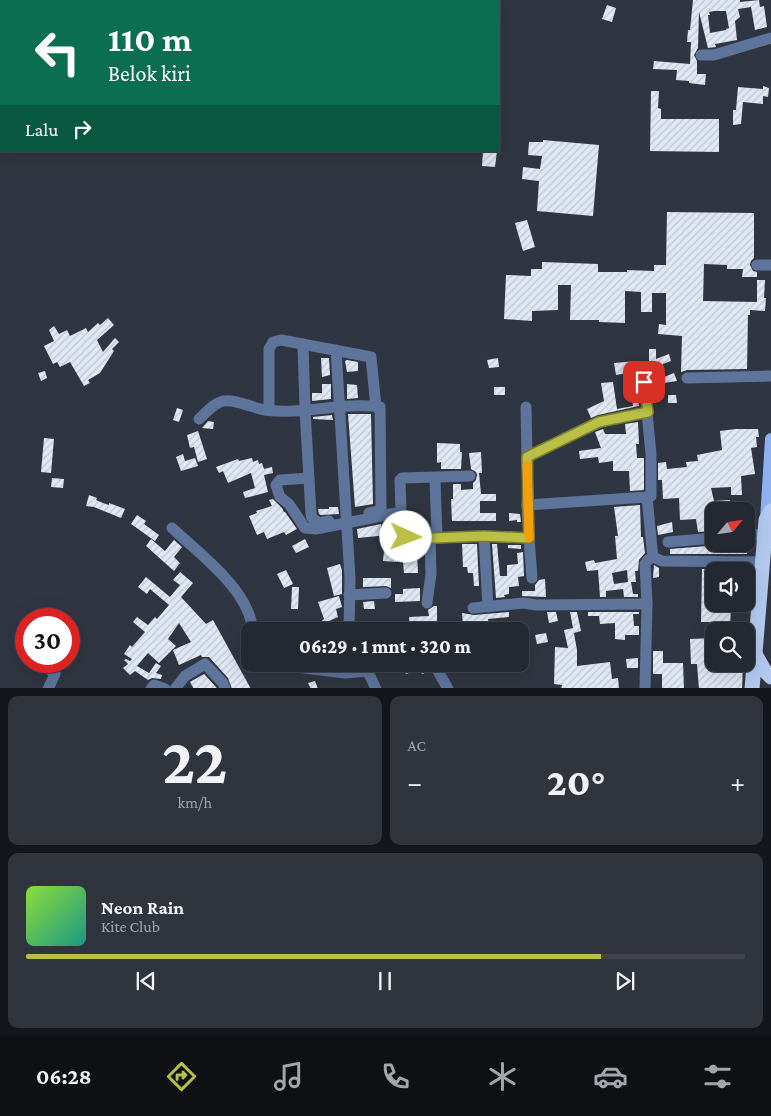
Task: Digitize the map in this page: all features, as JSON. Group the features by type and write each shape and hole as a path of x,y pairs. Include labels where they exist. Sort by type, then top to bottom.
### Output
{"highway":[{"path":"767,522 755,654 764,670 771,677"},
{"path":"752,688 753,672"}],"main road":[{"path":"767,522 771,440"}],"street":[{"path":"701,55 714,55 771,38"},
{"path":"757,265 771,265"},
{"path":"269,410 269,349 270,344 276,340 371,357 376,407"},
{"path":"303,344 311,514 315,522 401,512"},
{"path":"336,350 350,578 349,622"},
{"path":"687,378 771,376"},
{"path":"527,505 651,496 651,454 644,382"},
{"path":"199,419 213,406 222,401 231,401 280,411 339,406 380,408 381,508 378,511 316,529 306,528 302,525 291,506 280,497 276,485 280,480 309,478"},
{"path":"526,407 527,505 532,578"},
{"path":"527,457 599,422 648,412"},
{"path":"470,476 401,478 401,512 406,537 408,539 484,536 529,538"},
{"path":"427,603 431,574 435,478"},
{"path":"647,497 653,557"},
{"path":"755,530 767,522"},
{"path":"172,528 208,561 236,591 248,612 251,622"},
{"path":"484,536 488,607"},
{"path":"668,542 705,539"},
{"path":"653,557 662,562 763,562"},
{"path":"645,688 647,604 645,564 653,557"},
{"path":"349,595 386,593"},
{"path":"473,608 524,603 536,605 647,604"},
{"path":"175,688 184,676 205,664 224,683 225,688"},
{"path":"368,672 376,688"},
{"path":"439,672 448,688"},
{"path":"48,688 56,674 55,673"},
{"path":"151,688 154,685 165,688"}],"building":[{"path":"693,0 740,0 740,2 759,0 760,7 764,6 767,27 755,30 751,7 738,9 740,17 735,21 737,40 715,44 716,47 708,48 699,12 698,48 694,55 697,61 697,74 706,74 705,85 676,80 677,70 653,69 654,61 690,64 691,42 687,42 688,30 690,30","holes":["726,11 729,28 710,33 709,12"]},
{"path":"607,5 616,8 612,22 602,19"},
{"path":"763,86 769,88 768,97 763,96 763,104 743,102 741,124 733,125 733,110 736,110 738,87 763,89"},
{"path":"651,91 659,91 658,108 661,109 661,119 719,119 719,152 650,151"},
{"path":"543,140 599,145 593,216 537,211 539,181 522,179 523,167 540,169 542,156 528,155 529,142 543,142"},
{"path":"483,152 497,152 495,167 482,166"},
{"path":"667,212 754,213 754,258 750,265 753,271 757,272 757,277 742,277 743,269 727,269 727,265 704,264 703,301 757,302 757,280 765,280 765,311 750,310 750,315 748,315 747,369 687,370 681,372 682,336 658,334 659,324 666,325 666,293 652,293 652,312 641,312 641,292 625,291 625,323 599,322 599,320 570,320 571,285 558,285 558,310 532,311 532,321 504,319 506,275 531,276 531,269 542,269 542,262 598,264 598,272 654,271 654,265 666,265"},
{"path":"527,220 535,247 523,251 515,223"},
{"path":"108,318 114,325 97,340 103,352 115,338 119,342 112,349 114,351 100,373 88,380 90,383 84,386 70,362 60,367 57,362 53,364 44,346 54,341 49,330 54,326 59,334 67,330 70,336 86,328 88,332 98,323 100,325"},
{"path":"649,349 656,349 656,359 669,354 671,361 663,364 664,377 674,373 677,381 657,384 658,387 652,389 650,378 643,375 637,379 638,394 632,396 630,375 627,375 627,373 616,375 614,363 637,361 638,366 649,366"},
{"path":"321,358 329,358 330,375 322,377"},
{"path":"498,358 499,367 489,368 487,360"},
{"path":"345,361 358,362 358,371 347,372"},
{"path":"45,371 47,378 41,381 38,373"},
{"path":"613,382 617,409 633,406 632,398 638,397 639,406 591,418 587,409 604,401 601,383"},
{"path":"322,384 331,384 331,399 312,401 312,393 322,393"},
{"path":"347,384 357,385 358,398 347,399"},
{"path":"494,387 505,387 505,395 494,395"},
{"path":"668,395 676,395 677,403 668,403"},
{"path":"177,408 183,410 179,422 173,420"},
{"path":"348,414 371,414 373,504 355,507"},
{"path":"332,415 333,420 313,419 313,417"},
{"path":"208,421 214,422 213,429 202,428"},
{"path":"638,422 639,444 636,444 637,458 644,458 644,490 630,491 629,471 613,471 613,461 599,463 598,457 580,459 579,451 601,448 595,432 603,429 605,434 626,434 625,424"},
{"path":"758,429 759,437 756,437 757,447 751,448 755,474 741,476 742,495 731,495 731,487 711,488 714,501 730,500 730,502 705,502 705,532 698,532 696,519 680,520 679,498 663,499 662,480 658,480 658,463 666,462 667,469 687,467 686,462 698,461 697,455 722,450 720,431"},
{"path":"198,431 207,459 198,462 194,447 190,448 187,435"},
{"path":"44,438 54,439 51,473 41,472"},
{"path":"437,443 460,444 460,452 462,452 461,469 441,469 441,462 437,463"},
{"path":"481,452 482,473 479,473 481,494 496,494 496,501 480,501 480,513 496,513 496,521 452,521 451,499 453,499 453,484 461,484 461,490 473,489 473,483 477,475 471,469 469,453"},
{"path":"183,454 185,461 195,458 198,466 181,471 176,457"},
{"path":"252,458 253,462 258,460 259,464 262,463 264,469 272,467 273,473 264,475 268,492 245,498 243,492 255,488 251,473 228,483 223,471 219,473 216,467 238,459 239,461"},
{"path":"52,478 64,479 63,488 51,487"},
{"path":"89,495 103,503 109,505 109,503 125,509 121,518 94,507 86,506"},
{"path":"273,499 297,529 286,535 284,532 267,539 264,532 257,535 249,516 257,513 256,511 272,506 269,500"},
{"path":"640,505 641,537 643,537 645,553 639,560 638,571 635,571 636,582 631,582 633,594 638,594 638,597 624,597 623,589 606,591 606,597 600,597 598,570 587,571 585,562 594,560 595,563 617,559 615,536 618,536 614,507","holes":["627,570 628,582 614,584 612,573"]},
{"path":"329,507 338,507 339,514 319,514 318,509 329,509"},
{"path":"509,513 520,514 521,522 517,522 517,520 509,521"},
{"path":"137,515 146,521 144,524 159,535 155,541 131,524"},
{"path":"672,522 673,532 658,535 657,526"},
{"path":"381,524 381,529 394,528 396,526 398,534 358,538 357,529"},
{"path":"151,539 165,551 174,540 182,547 174,557 180,563 174,571 146,546"},
{"path":"305,539 309,547 296,553 292,546"},
{"path":"462,544 477,544 479,586 474,586 473,573 468,573 467,567 463,567"},
{"path":"492,544 497,544 500,576 507,576 507,565 518,564 517,553 523,552 524,576 518,577 519,586 509,587 509,594 504,595 505,597 496,598"},
{"path":"508,545 521,545 521,549 508,548"},
{"path":"411,546 423,546 423,554 417,553 418,573 404,573 403,562 411,562"},
{"path":"705,546 705,552 747,552 747,554 670,554 670,549"},
{"path":"384,551 397,551 397,562 383,561"},
{"path":"340,564 342,570 342,594 334,596 327,568"},
{"path":"654,565 659,568 659,577 653,578"},
{"path":"702,569 705,569 705,612 731,612 730,622 701,622"},
{"path":"286,570 293,584 284,588 277,574"},
{"path":"180,572 193,583 181,597 206,624 213,620 250,688 232,688 228,678 209,657 202,657 201,655 179,665 173,650 191,642 179,623 168,639 176,646 159,663 148,653 137,666 149,673 156,663 161,666 156,673 162,675 161,679 152,678 148,680 135,671 130,675 123,668 128,664 124,660 130,661 132,659 124,654 130,645 132,647 145,632 133,622 137,617 148,625 155,617 157,619 169,605 150,589 147,594 138,587 146,577 170,597 180,585 173,580"},
{"path":"363,578 391,578 391,588 386,586 363,587"},
{"path":"545,579 546,597 522,596 522,591 535,591 535,585 539,580"},
{"path":"292,587 299,587 298,609 291,609"},
{"path":"420,588 420,601 395,602 395,594 403,594 403,589"},
{"path":"339,596 342,607 336,609 338,617 327,622 320,622 324,619 318,602"},
{"path":"374,601 375,609 364,609 363,602"},
{"path":"437,606 437,622 409,622 409,617 429,616 428,610"},
{"path":"509,612 509,617 488,619 488,622 463,622 462,613 474,615"},
{"path":"547,612 556,612 558,621 549,623"},
{"path":"570,612 577,612 581,631 574,633"},
{"path":"588,612 639,612 639,614 633,614 634,626 639,626 639,635 625,635 625,640 615,639 615,623 600,624 599,616 588,616"},
{"path":"573,628 577,650 577,666 610,662 612,679 618,678 619,688 561,688 562,685 554,684 555,647 568,648 564,630"},
{"path":"546,633 548,642 537,644 535,635"},
{"path":"705,638 705,672 743,672 742,688 699,688 697,664 691,664 690,639"},
{"path":"653,651 663,651 663,663 683,663 684,688 662,688 662,674 653,674"},
{"path":"638,658 638,668 627,668 626,659"},
{"path":"204,674 216,688 193,688 190,682"},
{"path":"315,681 318,688 310,688 308,683"}],"slow traffic":[{"path":"527,465 529,538"}],"route":[{"path":"406,537 408,539 484,536 529,538 527,457 599,422 648,412 644,382"}]}
